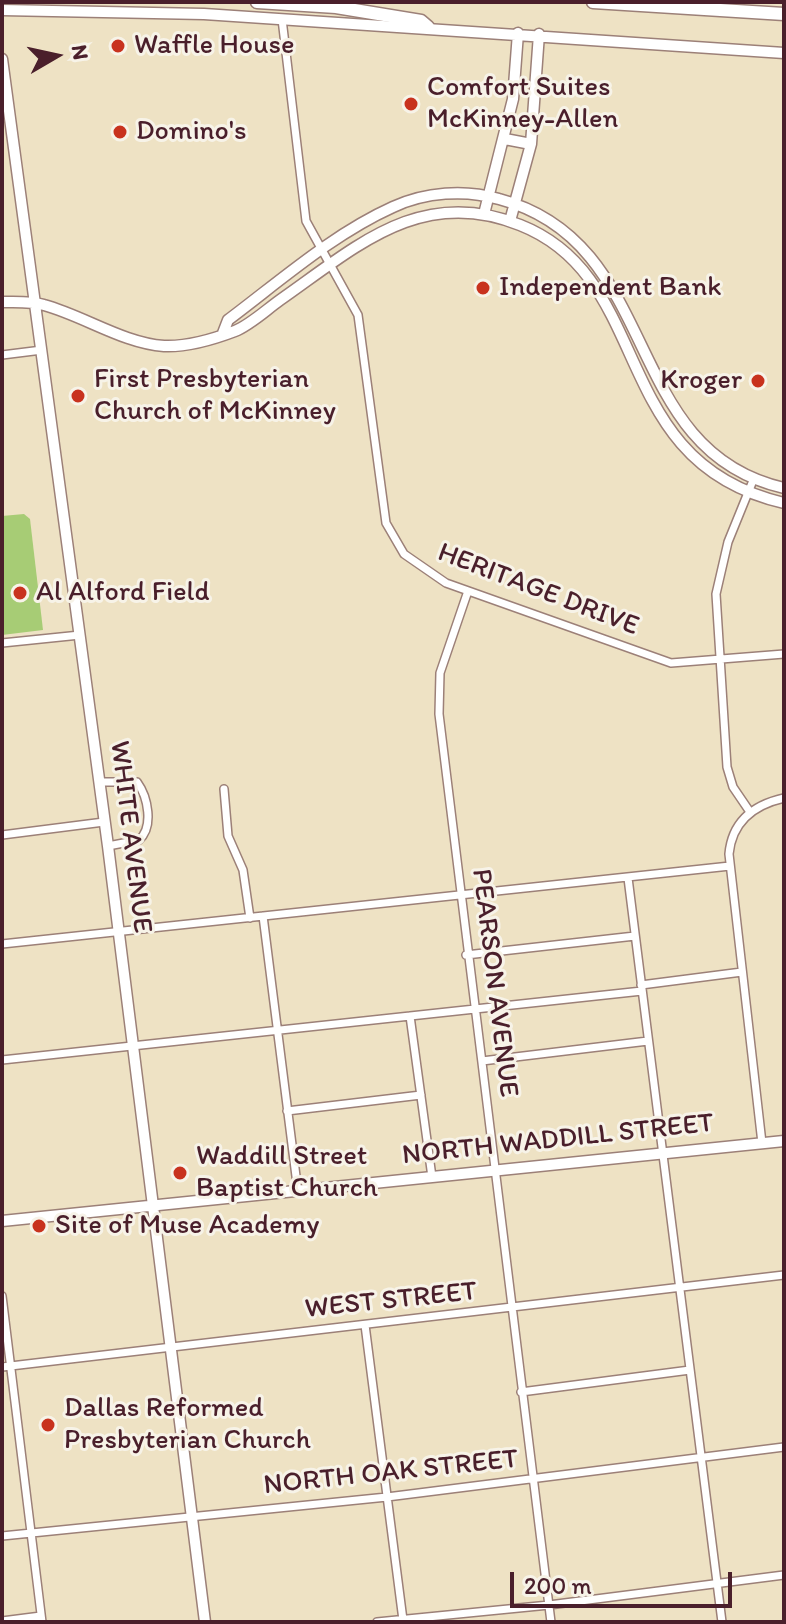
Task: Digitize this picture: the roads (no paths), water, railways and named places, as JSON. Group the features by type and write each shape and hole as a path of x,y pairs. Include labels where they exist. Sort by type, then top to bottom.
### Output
{"highway":[{"path":"257,2 351,9 421,21 428,27"},
{"path":"593,2 784,14"}],"street":[{"path":"23,2 33,10"},
{"path":"2,10 168,12 539,34 784,53"},
{"name":"HERITAGE DRIVE","path":"282,19 306,221 360,324 386,523 397,546 416,565 468,591 652,658 671,663 784,654"},
{"path":"484,214 505,139 515,85 518,33"},
{"path":"510,221 531,144 539,34"},
{"name":"WHITE AVENUE","path":"2,59 108,846 205,1622"},
{"path":"505,139 531,144"},
{"path":"223,333 228,320 321,251 380,213 412,200 450,194 488,196 516,204 558,226 596,261 614,287 685,428 718,459 754,478 784,488"},
{"path":"2,302 36,303 163,346 196,343 236,331 379,231 409,219 448,212 484,214 510,221 545,237 582,269 602,299 672,435 713,474 748,493 784,503"},
{"path":"2,355 42,350"},
{"path":"750,812 729,777 717,661 716,594 728,542 754,478"},
{"name":"PEARSON AVENUE","path":"468,591 438,684 466,955 482,1061 551,1622"},
{"path":"2,643 80,635"},
{"path":"99,782 137,782 148,816 147,830 139,840 108,846"},
{"path":"224,789 228,836 243,870 250,918"},
{"path":"762,1143 730,866 734,832 750,812 784,798"},
{"path":"2,835 104,822"},
{"path":"2,944 730,866"},
{"path":"628,878 722,1622"},
{"path":"263,916 298,1192"},
{"path":"466,955 635,936"},
{"path":"2,1060 473,1010 742,972"},
{"path":"410,1016 432,1177"},
{"path":"482,1061 648,1041"},
{"path":"287,1111 421,1095"},
{"name":"NORTH WADDILL STREET","path":"2,1221 784,1141"},
{"name":"WEST STREET","path":"2,1367 511,1310 784,1275"},
{"path":"2,1296 42,1619 2,1621"},
{"path":"365,1325 403,1620"},
{"path":"521,1392 690,1370"},
{"name":"NORTH OAK STREET","path":"2,1536 387,1497 784,1447"},
{"path":"377,1622 549,1605 784,1575"}],"place":[{"name":"Waffle House","path":"118,46"},
{"name":"Comfort Suites McKinney-Allen","path":"411,104"},
{"name":"Domino's","path":"120,132"},
{"name":"Independent Bank","path":"483,288"},
{"name":"Kroger","path":"758,381"},
{"name":"First Presbyterian Church of McKinney","path":"78,396"},
{"name":"Al Alford Field","path":"20,593"},
{"name":"Waddill Street Baptist Church","path":"180,1173"},
{"name":"Site of Muse Academy","path":"39,1226"},
{"name":"Dallas Reformed Presbyterian Church","path":"48,1425"}]}
